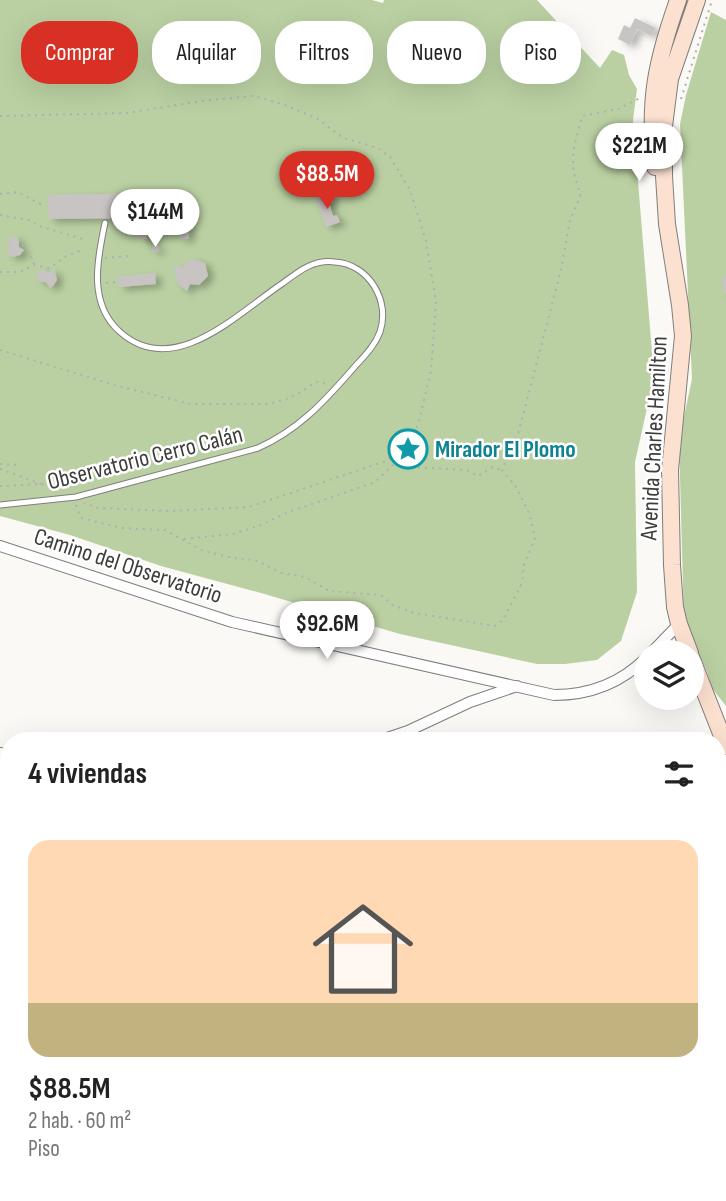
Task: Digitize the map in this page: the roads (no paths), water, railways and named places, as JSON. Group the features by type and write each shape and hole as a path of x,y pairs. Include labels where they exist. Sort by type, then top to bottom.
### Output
{"main road":[{"name":"Avenida Charles Hamilton","path":"678,0 661,48 652,107 655,172 667,224 682,329 681,372 670,470 672,565 679,624 685,640"},
{"name":"Avenida Charles Hamilton","path":"667,224 664,136 668,91 697,0"},
{"name":"Avenida Charles Hamilton","path":"704,690 720,732"}],"street":[{"name":"Camino del Observatorio","path":"0,546 232,622 554,695 579,694 614,682 634,667"},
{"path":"664,640 679,624"},
{"path":"402,732 470,702 517,686"}],"lane":[{"name":"Observatorio Cerro Calán","path":"0,505 76,497 230,458 258,448 285,435 307,418 376,341 383,317 381,300 374,285 363,273 348,265 324,261 307,266 228,322 190,344 171,349 150,348 123,335 104,312 96,283 105,223"}],"place":[{"name":"Mirador El Plomo","path":"408,449"}]}
